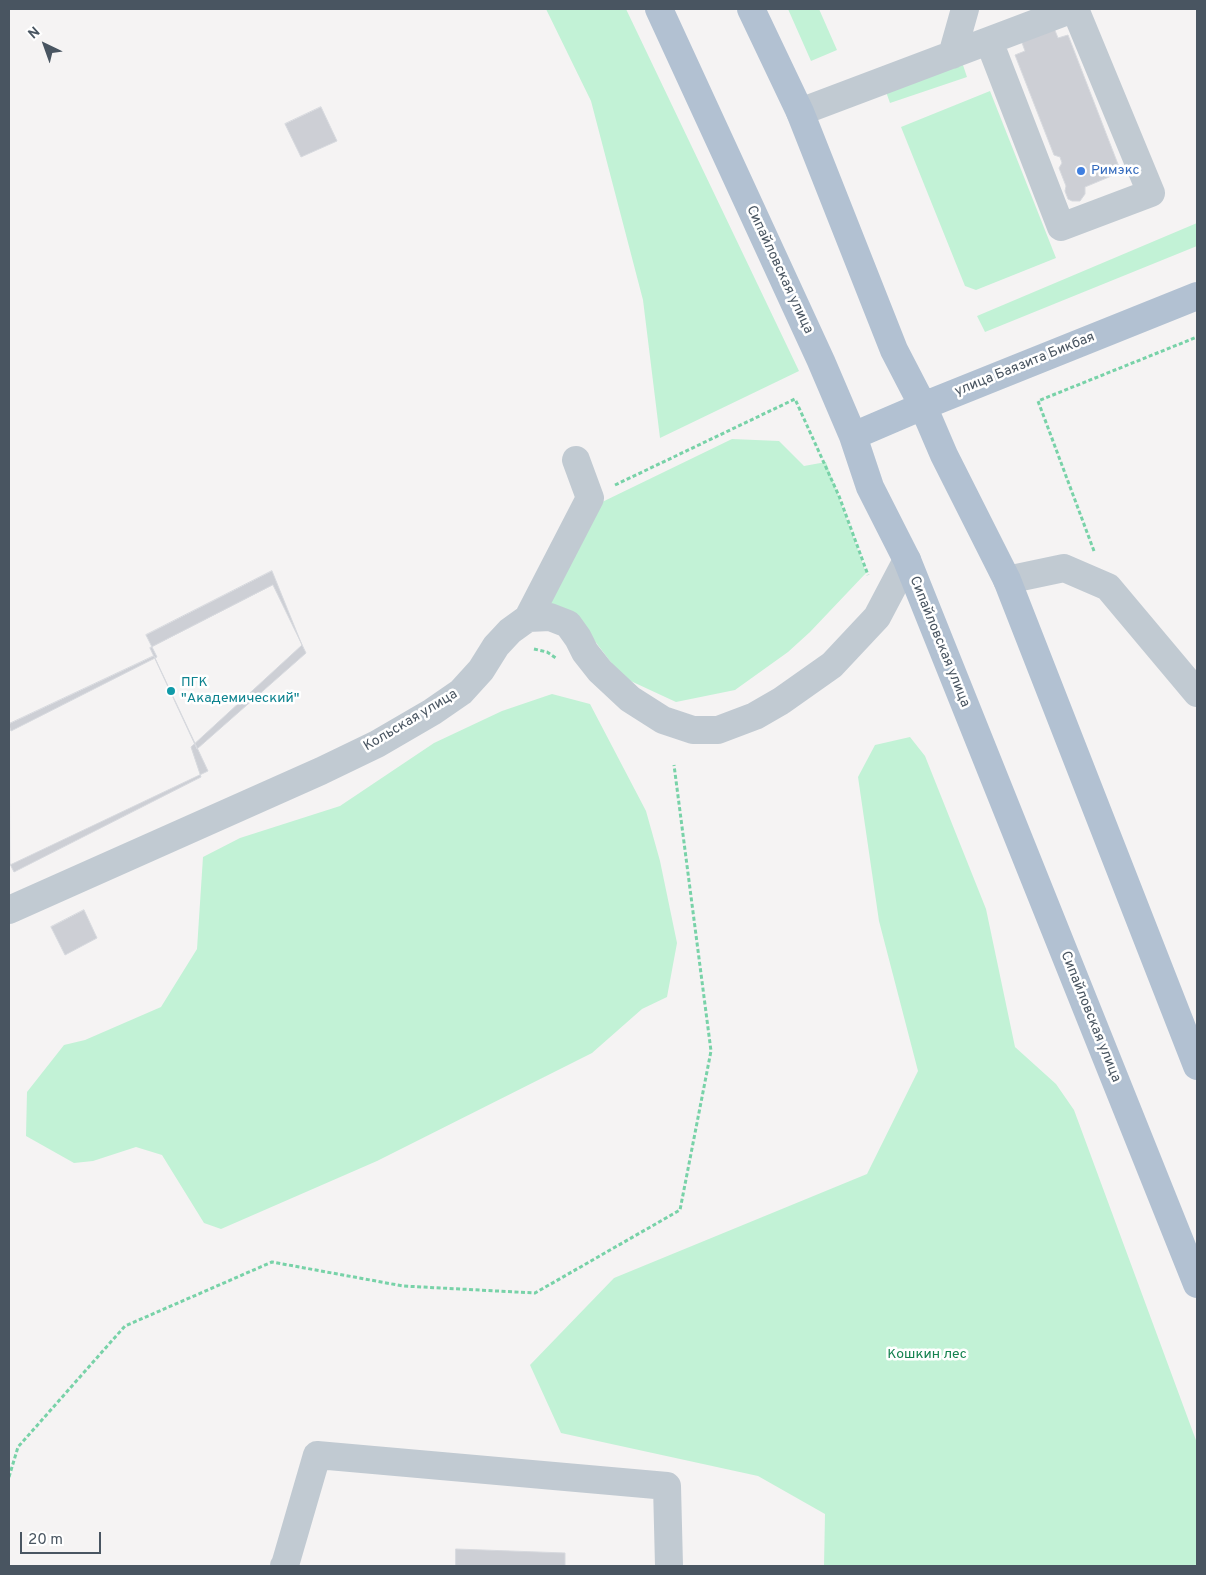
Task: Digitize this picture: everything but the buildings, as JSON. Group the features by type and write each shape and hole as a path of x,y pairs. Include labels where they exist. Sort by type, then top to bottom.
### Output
{"main road":[{"name":"Сипайловская улица","path":"659,9 824,367 853,436 870,487 907,560 1197,1284"},
{"path":"751,9 800,112 894,350 1007,580 1197,1066"},
{"name":"улица Баязита Бикбая","path":"853,436 1197,296"}],"street":[{"path":"952,55 965,9"},
{"path":"800,112 1074,9 1151,193 1061,227 989,41"},
{"path":"576,460 590,498 528,618 550,617 568,624 585,652 600,671 630,699 663,720 693,730 718,730 755,716 781,701 832,665 882,610 907,560"},
{"path":"1007,580 1064,568 1108,587 1197,693"},
{"name":"Кольская улица","path":"9,910 304,779 377,744 432,712 461,692 481,670 496,646 510,631 528,618"},
{"path":"284,1566 317,1455 667,1486 668,1566"}],"path":[{"path":"1108,587 1038,401 1197,337"},
{"path":"590,498 795,399 839,496 882,610"},
{"path":"525,650 533,648 547,652 562,662"},
{"path":"9,1477 18,1447 124,1326 272,1262 403,1286 535,1293 680,1210 711,1051 674,764"}],"green space":[{"path":"546,9 626,9 799,371 660,438 643,300 591,101"},
{"path":"788,9 819,9 837,50 811,61"},
{"path":"962,62 967,77 890,103 885,89"},
{"path":"990,91 1056,258 976,290 965,286 901,127"},
{"path":"1197,223 1197,246 985,332 977,316"},
{"path":"732,439 779,441 804,466 826,462 866,573 810,632 788,652 735,690 676,702 622,677 585,628 545,605 598,504"},
{"path":"552,694 590,704 646,811 660,861 677,943 667,997 642,1009 592,1053 377,1161 221,1229 204,1223 162,1155 136,1147 93,1161 74,1163 26,1136 27,1092 64,1045 85,1040 161,1007 197,949 203,857 240,838 340,806 434,743 502,711"},
{"name":"Кошкин лес","path":"910,737 925,756 986,909 1015,1047 1056,1084 1074,1110 1197,1443 1197,1566 824,1566 825,1514 758,1476 561,1433 530,1365 614,1278 867,1174 918,1071 879,921 858,777 875,745"}],"place":[{"name":"Римэкс","path":"1081,171"},
{"name":"ПГК \"Академический\"","path":"171,691"}]}
